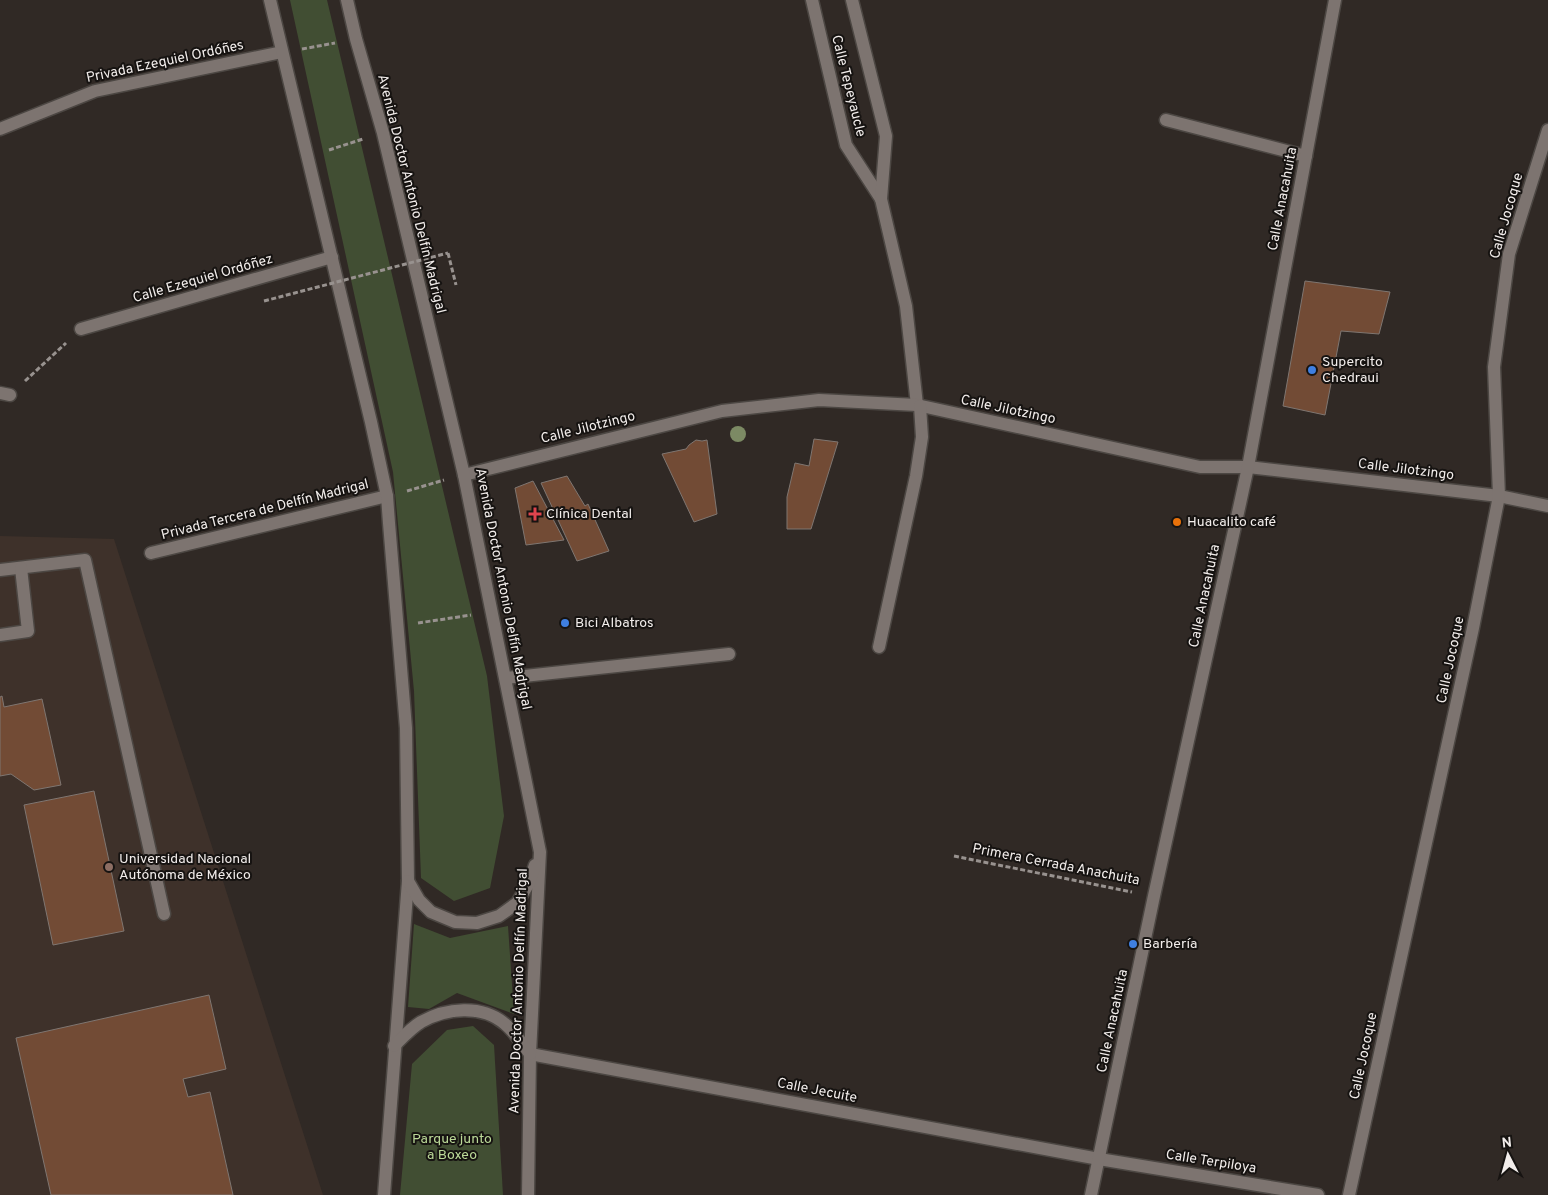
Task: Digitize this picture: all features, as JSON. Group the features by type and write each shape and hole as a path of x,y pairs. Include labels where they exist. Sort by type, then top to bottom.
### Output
{"street":[{"path":"270,0 387,496 406,728 408,881 384,1195"},
{"name":"Avenida Doctor Antonio Delfín Madrigal","path":"347,0 356,39 383,133 464,475 540,852 530,1054 528,1195"},
{"name":"Calle Tepeyaucle","path":"812,0 846,145 881,199"},
{"name":"Calle Tepeyaucle","path":"852,0 886,136 881,199 906,306 922,438 916,476 879,647"},
{"name":"Calle Anacahuita","path":"1091,1195 1248,467 1335,0"},
{"name":"Privada Ezequiel Ordóñes","path":"0,129 95,90 282,52"},
{"path":"1166,120 1306,156"},
{"name":"Calle Jocoque","path":"1349,1195 1473,628 1499,496 1494,367 1506,273 1509,254 1548,130"},
{"name":"Calle Ezequiel Ordóñez","path":"81,329 332,257"},
{"name":"Calle Jilotzingo","path":"464,475 722,411 819,400 918,405 1200,467 1248,467 1499,496 1548,506"},
{"name":"Privada Tercera de Delfín Madrigal","path":"151,553 387,496"},
{"path":"0,570 85,560 164,914"},
{"path":"0,635 28,631 21,568"},
{"path":"506,678 729,654"},
{"path":"408,881 419,900 431,912 455,922 477,922 500,916 517,903 529,883 540,852"},
{"path":"394,1046 419,1023 443,1013 465,1010 489,1014 506,1024 530,1054"},
{"name":"Calle Jecuite","path":"530,1054 1099,1159"},
{"name":"Calle Terpiloya","path":"1099,1159 1318,1195"},
{"path":"529,1172 535,1195"}],"path":[{"path":"282,52 356,39"},
{"path":"308,156 383,133"},
{"path":"264,301 448,253 456,285"},
{"path":"5,394 81,329"},
{"path":"387,496 464,475"},
{"path":"397,626 492,612"},
{"name":"Primera Cerrada Anachuita","path":"954,856 1154,896"}],"shaded area":[{"name":"Universidad Nacional Autónoma de México","path":"0,536 114,539 323,1195 0,1195"}],"green space":[{"path":"290,0 327,0 487,676 504,816 490,888 454,901 421,878 414,691 393,472"},
{"path":"414,924 450,938 508,926 514,1014 457,993 429,1009 408,1007"},
{"name":"Parque junto a Boxeo","path":"473,1026 494,1045 503,1195 400,1195 412,1064 447,1030"}],"building":[{"name":"Supercito Chedraui","path":"1305,281 1390,292 1379,334 1341,331 1325,415 1283,406"},
{"path":"814,439 838,442 811,529 787,529 787,497 795,463 809,466"},
{"path":"696,440 707,440 717,514 694,522 662,454 686,449"},
{"path":"567,476 585,506 588,504 609,551 577,561 541,483"},
{"name":"Clínica Dental","path":"533,481 564,540 526,545 515,488"},
{"path":"2,696 4,707 42,699 61,785 34,790 11,774 0,776 0,697"},
{"path":"94,791 124,931 53,945 24,805"},
{"path":"209,995 226,1069 183,1079 188,1097 210,1092 233,1195 51,1195 16,1038"}],"place":[{"name":"Supercito Chedraui","path":"1312,370"},
{"name":"Clínica Dental","path":"535,514"},
{"name":"Huacalito café","path":"1177,522"},
{"name":"Bici Albatros","path":"565,623"},
{"name":"Universidad Nacional Autónoma de México","path":"109,867"},
{"name":"Barbería","path":"1133,944"}]}
